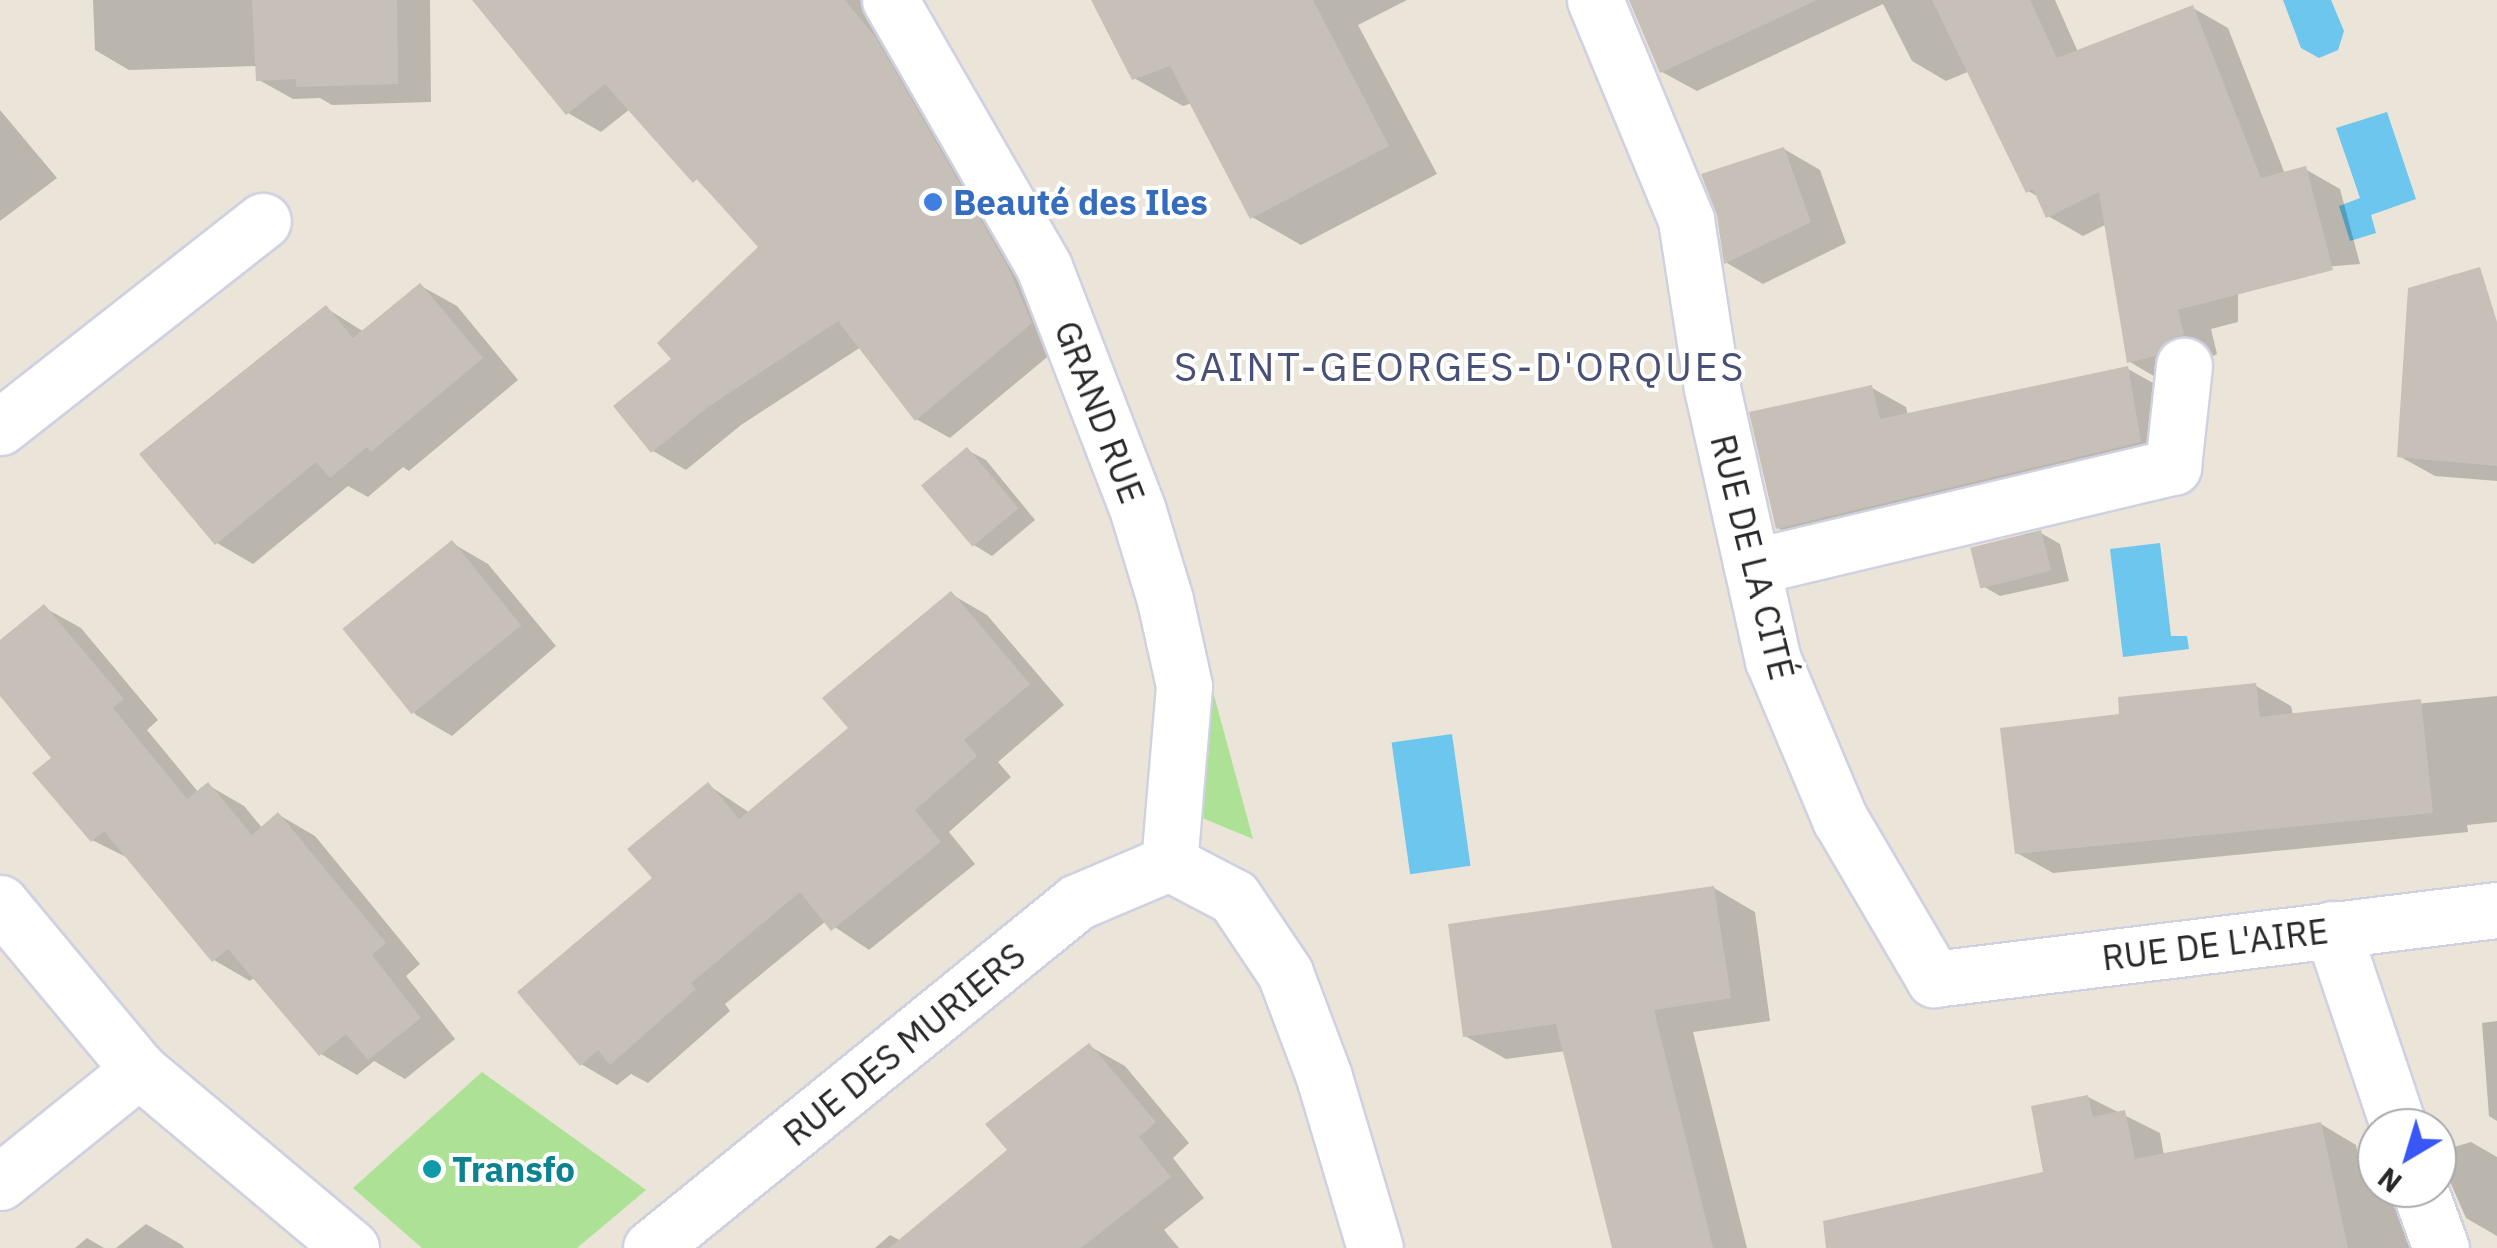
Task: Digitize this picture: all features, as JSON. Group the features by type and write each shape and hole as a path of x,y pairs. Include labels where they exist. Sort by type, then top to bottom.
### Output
{"street":[{"name":"GRAND RUE","path":"890,0 1044,267 1138,510 1165,600 1184,686 1169,862"},
{"name":"RUE DE LA CITÉ","path":"1595,0 1686,220 1712,388 1772,660 1840,819 1934,979"},
{"path":"0,428 263,221"},
{"path":"1752,567 2173,466 2184,366"},
{"name":"RUE DES MURIERS","path":"651,1248 1077,902 1169,862"},
{"path":"1169,862 1234,897 1285,973 1324,1077 1375,1248"},
{"path":"0,902 139,1070 351,1248"},
{"name":"RUE DE L'AIRE","path":"1934,979 2497,910"},
{"path":"2332,929 2392,1108"},
{"path":"0,1182 139,1070"},
{"path":"2426,1208 2441,1248"}],"green space":[{"path":"1209,677 1253,839 1200,817"},
{"path":"482,1072 646,1190 577,1248 422,1248 353,1188"}],"water":[{"path":"2283,0 2331,0 2344,31 2338,50 2319,58 2301,48"},
{"path":"2387,112 2416,199 2371,215 2376,233 2350,241 2339,206 2360,198 2336,128"},
{"path":"2160,543 2171,636 2187,636 2189,649 2123,657 2110,549"},
{"path":"1452,734 1471,866 1410,874 1392,742"}],"building":[{"path":"252,0 397,0 398,84 296,87 296,79 256,81"},
{"path":"472,0 845,0 876,38 1008,267 1032,323 915,421 838,321 708,407 651,453 613,406 671,359 657,343 758,247 697,179 693,183 605,84 566,115"},
{"path":"1091,0 1313,0 1389,146 1250,219 1170,66 1132,80"},
{"path":"1629,0 1817,0 1660,73"},
{"path":"1932,0 2030,0 2057,58 2193,5 2261,178 2306,166 2333,270 2178,310 2184,335 2171,338 2155,356 2127,363 2099,192 2046,218 2033,189 2026,193"},
{"path":"1784,147 1811,222 1724,264 1717,215 1701,174"},
{"path":"2480,267 2497,322 2497,466 2397,457 2408,288"},
{"path":"420,283 483,358 371,452 367,447 330,478 316,462 215,545 139,454 326,305 353,338"},
{"path":"2128,366 2141,442 1776,529 1749,412 1872,385 1880,419"},
{"path":"967,447 1018,508 972,547 921,486"},
{"path":"2041,530 2051,571 1980,588 1970,548"},
{"path":"452,540 521,625 412,714 342,629"},
{"path":"951,591 1030,684 964,740 977,756 915,810 941,842 831,931 800,892 691,983 696,989 610,1065 598,1050 580,1066 517,992 652,878 627,849 708,782 739,819 848,728 822,698"},
{"path":"44,604 124,699 113,708 187,799 208,782 252,835 278,812 386,943 372,955 421,1018 368,1060 346,1034 319,1056 228,949 212,962 104,831 91,842 32,773 51,758 0,696 0,640"},
{"path":"2256,683 2260,717 2421,699 2433,813 2015,854 2000,728 2119,714 2118,697"},
{"path":"1714,886 1731,998 1654,1010 1713,1248 1612,1248 1556,1024 1463,1037 1448,924"},
{"path":"1089,1043 1156,1122 1139,1137 1171,1177 1081,1248 889,1248 1007,1150 985,1124"},
{"path":"2088,1095 2093,1117 2125,1110 2135,1159 2321,1122 2348,1248 1826,1248 1823,1221 2043,1172 2031,1106"}],"place":[{"name":"Beauté des Iles","path":"933,202"},
{"name":"Transfo","path":"432,1169"}],"district":[{"name":"SAINT-GEORGES-D'ORQUES","path":"1460,366"}]}
